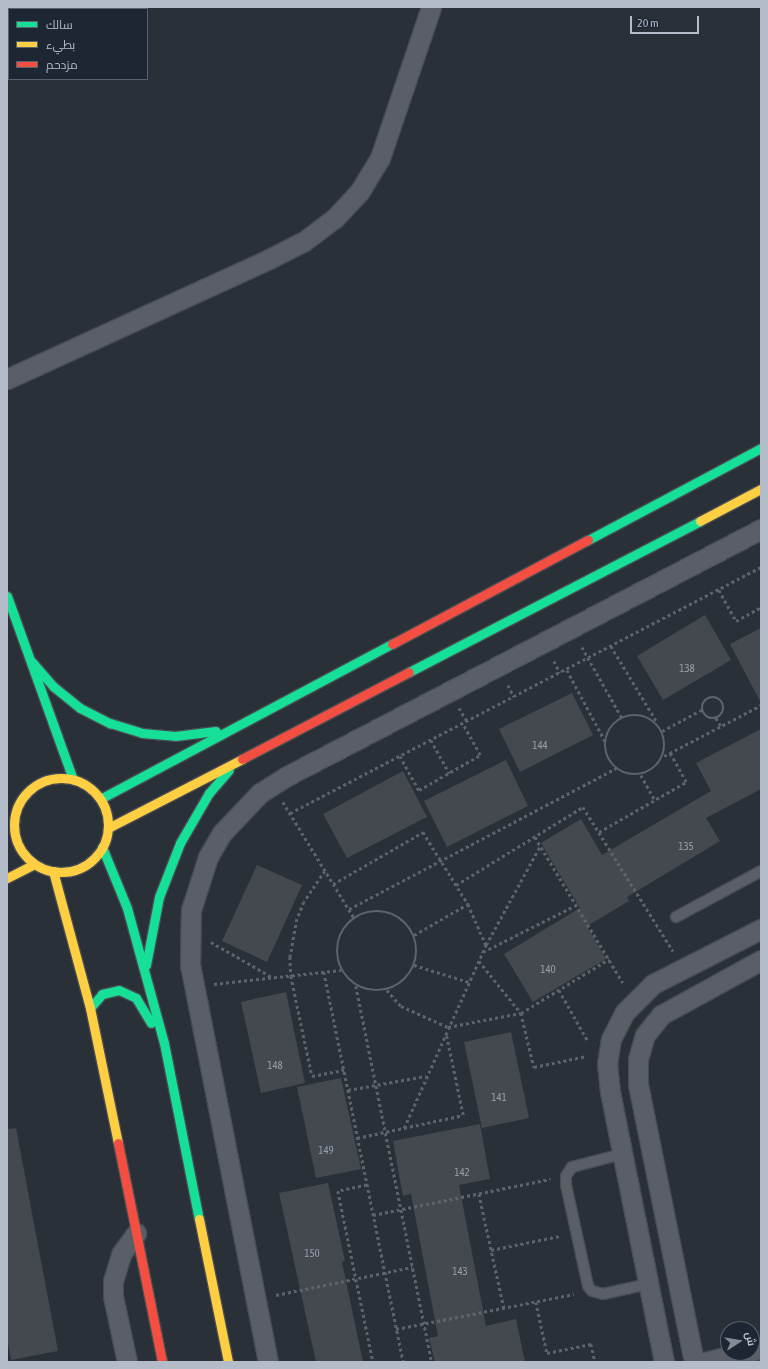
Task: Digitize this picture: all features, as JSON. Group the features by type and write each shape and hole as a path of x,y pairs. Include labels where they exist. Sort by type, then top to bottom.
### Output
{"street":[{"path":"7,379 269,259 303,242 334,219 360,190 380,158 431,7"},
{"path":"100,799 761,448"},
{"path":"108,828 761,489"},
{"path":"268,1362 190,966 189,929 197,883 208,857 222,834 239,812 272,784 761,529"},
{"path":"7,596 73,779"},
{"path":"399,640 413,670"},
{"path":"32,662 54,687 80,708 110,724 136,731 175,736 209,733 240,724"},
{"path":"144,972 159,897 180,843 209,793 236,762"},
{"path":"53,778 73,779 88,786 100,799 106,813 108,828 102,847 94,858 72,871 53,871 34,864 21,850 11,833 14,818 21,799 35,785 53,778"},
{"path":"10,804 14,818"},
{"path":"102,847 127,908 164,1043 228,1362"},
{"path":"7,878 34,864"},
{"path":"53,871 90,1008 162,1362"},
{"path":"664,1362 607,1075 609,1051 618,1023 634,1001 653,984 761,929"},
{"path":"694,1362 638,1084 638,1059 645,1035 661,1015 761,960"},
{"path":"90,1008 95,1000 110,990 128,993 136,998 164,1043"},
{"path":"126,1362 113,1296 113,1281 121,1254 136,1233"},
{"path":"705,1362 720,1358"}],"lane":[{"path":"676,916 761,871"},
{"path":"622,1154 578,1164 572,1167 566,1176 566,1185 587,1281 592,1291 603,1294 648,1284"}],"path":[{"path":"290,814 567,670 696,599 719,590 761,567"},
{"path":"719,590 736,620 761,607"},
{"path":"571,628 622,718"},
{"path":"611,646 662,731 666,746 664,756"},
{"path":"567,670 605,741 609,761 616,768 628,774 641,775 650,771 664,756 761,705"},
{"path":"506,682 514,697"},
{"path":"716,718 720,716 724,707 719,699 710,697 703,704 703,709 707,716 716,718 721,726"},
{"path":"662,731 703,709"},
{"path":"605,741 614,724 622,718 642,715 659,726"},
{"path":"400,756 418,790 480,755 463,724"},
{"path":"431,740 449,773"},
{"path":"599,832 686,782 670,753"},
{"path":"349,909 441,862 616,768"},
{"path":"641,775 655,800"},
{"path":"272,784 354,918"},
{"path":"456,885 583,807 683,968"},
{"path":"334,884 423,832 468,904 486,945"},
{"path":"535,836 634,1001"},
{"path":"404,1128 486,945 540,846"},
{"path":"325,871 314,886 297,920 290,957 291,976 312,1076 344,1070"},
{"path":"414,935 468,904"},
{"path":"483,952 576,905"},
{"path":"383,911 401,919 414,935 417,955 414,965 404,981 387,990 376,992 356,986 341,970 337,961 337,942 347,924 363,913 383,911"},
{"path":"189,929 273,978"},
{"path":"387,990 400,1006 448,1027 521,1013 609,959"},
{"path":"479,961 521,1013 534,1067 609,1051"},
{"path":"414,965 469,982"},
{"path":"194,986 341,970"},
{"path":"324,972 403,1362"},
{"path":"356,986 432,1362"},
{"path":"559,990 586,1035 589,1045"},
{"path":"357,1138 463,1115 445,1034"},
{"path":"586,1056 588,1051"},
{"path":"348,1090 427,1076"},
{"path":"373,1215 566,1176"},
{"path":"367,1185 338,1191 373,1362"},
{"path":"480,1194 504,1308"},
{"path":"491,1250 576,1232"},
{"path":"256,1299 412,1267"},
{"path":"396,1329 592,1291"},
{"path":"536,1302 547,1353 591,1344 595,1362"}],"building":[{"path":"705,615 731,660 663,700 637,656"},
{"path":"761,628 761,703 730,644"},
{"path":"572,693 593,735 520,772 499,729"},
{"path":"761,729 761,789 706,818 720,841 627,897 629,901 587,926 606,959 533,1002 504,954 580,908 541,843 581,819 602,855 711,791 696,763"},
{"path":"506,760 528,806 447,847 424,801"},
{"path":"403,771 427,817 347,858 323,814"},
{"path":"257,865 302,885 267,962 222,941"},
{"path":"286,992 305,1083 261,1093 241,1002"},
{"path":"511,1032 529,1118 482,1128 464,1042"},
{"path":"341,1078 361,1169 316,1178 297,1087"},
{"path":"480,1124 490,1179 459,1185 486,1326 516,1319 525,1362 435,1362 429,1338 438,1336 411,1194 403,1196 393,1141"},
{"path":"16,1128 58,1351 11,1360 7,1339 7,1129"},
{"path":"328,1183 345,1261 342,1262 363,1362 316,1362 279,1193"}],"traffic: fast":[{"path":"588,540 761,448"},
{"path":"409,672 700,521"},
{"path":"7,596 73,779"},
{"path":"100,799 392,644"},
{"path":"32,662 54,687 80,708 110,723 142,733 175,736 216,731"},
{"path":"146,965 159,897 180,843 209,793 229,770"},
{"path":"102,847 127,908 164,1043 199,1219"},
{"path":"90,1008 102,994 119,990 136,998 151,1023"}],"traffic: slow":[{"path":"700,521 761,489"},
{"path":"108,828 242,759"},
{"path":"61,778 79,782 94,792 104,807 108,825 104,843 94,858 79,868 61,872 43,868 28,858 18,843 14,825 18,807 28,792 43,782 61,778"},
{"path":"7,878 34,864"},
{"path":"53,871 90,1008 118,1143"},
{"path":"199,1219 228,1362"}],"traffic: jam":[{"path":"392,644 588,540"},
{"path":"242,759 409,672"},
{"path":"118,1143 162,1362"}]}
